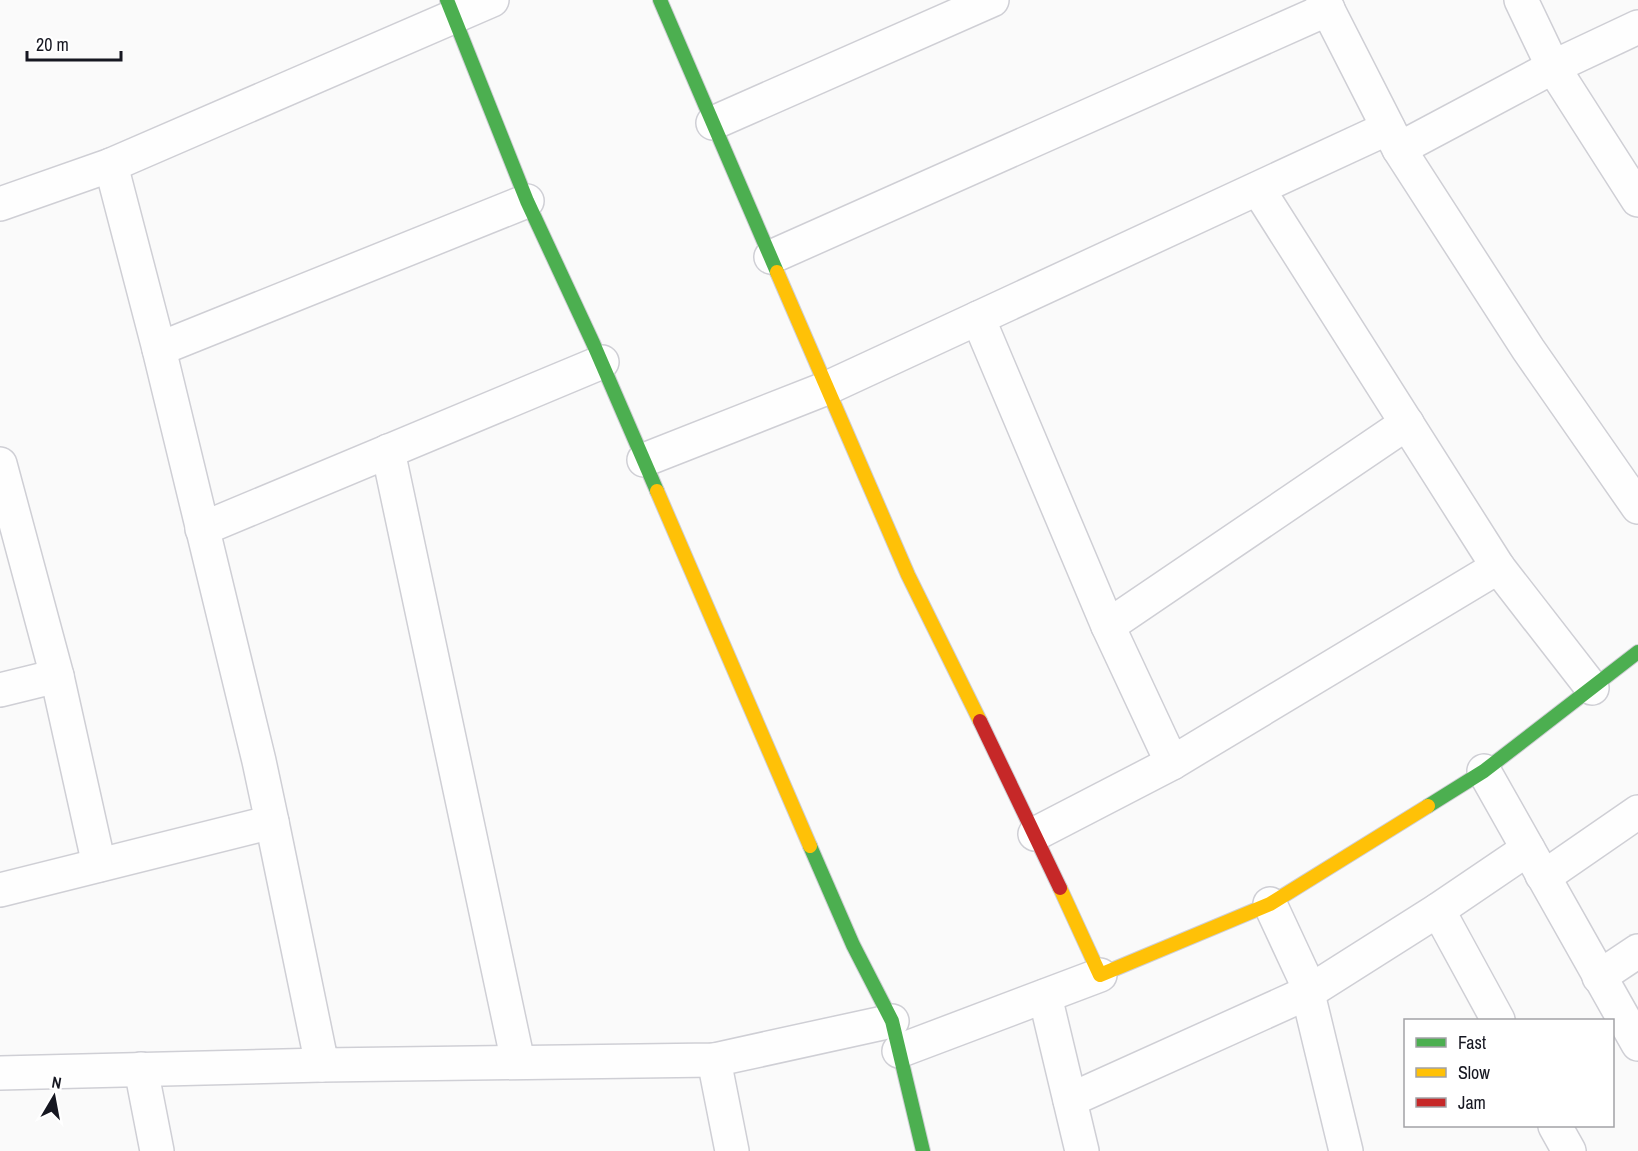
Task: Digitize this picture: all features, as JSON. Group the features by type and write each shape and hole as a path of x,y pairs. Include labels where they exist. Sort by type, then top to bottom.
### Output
{"street":[{"path":"0,204 111,165 451,9 492,0"},
{"path":"660,0 908,575 1035,834 1101,975"},
{"path":"713,123 992,0"},
{"path":"1521,0 1553,67 1638,199"},
{"path":"771,257 1325,5 1394,138 1528,349 1638,507"},
{"path":"451,9 527,201 602,362 853,945 895,1036 923,1151"},
{"path":"644,460 827,388 1258,189 1394,138 1638,27"},
{"path":"111,165 159,349 259,761 322,1065"},
{"path":"1258,189 1498,567 1592,688"},
{"path":"159,349 527,201"},
{"path":"978,318 1108,626 1172,763"},
{"path":"202,529 602,362"},
{"path":"1108,626 1407,423"},
{"path":"388,451 518,1062"},
{"path":"0,464 57,676 99,866"},
{"path":"1035,834 1172,763 1498,567"},
{"path":"0,1073 322,1065 714,1060 895,1036 1045,996 1270,904 1484,771 1638,652"},
{"path":"0,690 57,676"},
{"path":"1484,771 1638,1044"},
{"path":"1070,1100 1307,993 1438,910 1535,862 1554,870 1638,812"},
{"path":"0,890 272,822"},
{"path":"1270,904 1304,977 1346,1151"},
{"path":"1438,910 1497,1019"},
{"path":"1599,976 1638,951"},
{"path":"1045,996 1082,1151"},
{"path":"714,1060 732,1151"},
{"path":"141,1069 157,1151"},
{"path":"1556,1127 1569,1151"}],"traffic: fast":[{"path":"447,0 527,201 593,343 657,491"},
{"path":"660,0 777,272"},
{"path":"1428,806 1484,771 1638,652"},
{"path":"810,846 853,945 892,1021 923,1151"}],"traffic: slow":[{"path":"777,272 908,575 980,721"},
{"path":"657,491 810,846"},
{"path":"1060,888 1100,975 1270,904 1428,806"}],"traffic: jam":[{"path":"980,721 1060,888"}]}
